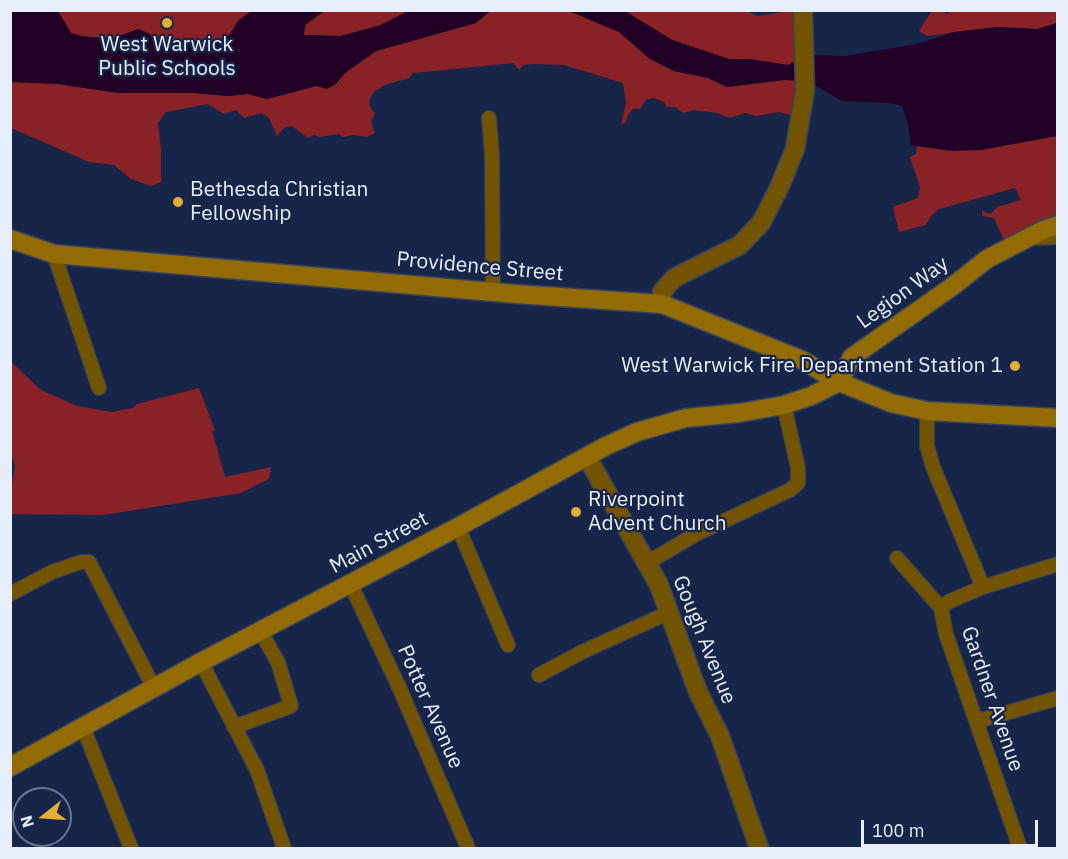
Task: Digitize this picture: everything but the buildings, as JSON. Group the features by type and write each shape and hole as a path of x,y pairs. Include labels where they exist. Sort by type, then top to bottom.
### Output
{"main road":[{"name":"Legion Way","path":"839,382 852,357 953,286 987,259 1043,230 1058,225"},
{"name":"Providence Street","path":"12,240 54,254 662,304 802,360 839,382 891,403 927,411"},
{"path":"784,405 811,396 839,382"},
{"name":"Main Street","path":"10,767 201,662 637,432 686,418 784,405"},
{"path":"927,411 1058,418"}],"street":[{"path":"662,304 663,292 674,278 740,245 760,223 779,188 795,149 805,90 803,20"},
{"path":"489,118 492,155 493,291"},
{"path":"1029,238 1058,237"},
{"path":"54,254 99,388"},
{"path":"647,563 696,534 790,490 798,483 798,468 784,405"},
{"path":"927,411 927,446 930,456 983,587"},
{"name":"Gough Avenue","path":"587,457 659,585 698,692 720,736 759,849"},
{"path":"458,527 508,645"},
{"path":"897,558 941,608"},
{"path":"10,594 52,572 81,562 89,562 154,688"},
{"name":"Gardner Avenue","path":"1020,849 978,721 946,634 941,608 948,602 983,587 1058,564"},
{"name":"Potter Avenue","path":"350,583 399,687 468,849"},
{"path":"538,675 582,652 670,612"},
{"path":"234,727 291,706 278,662 260,631"},
{"path":"201,662 257,770 284,849"},
{"path":"978,721 1058,698"},
{"path":"83,727 131,849"}],"shaded area":[{"path":"746,10 757,16 807,11 804,57 788,65 749,59 729,59 672,40 625,11"},
{"path":"953,10 1057,11 1057,23 1037,29 997,27 927,36 919,31 932,11 947,14"},
{"path":"11,11 58,11 71,33 81,36 112,39 138,29 150,34 153,40 161,42 190,42 208,46 224,41 238,21 251,11 324,11 305,25 304,35 341,36 381,25 408,11 490,11 476,23 376,51 327,89 316,86 267,99 248,94 228,96 194,93 119,93 58,84 11,82"},
{"path":"58,11 252,11 238,21 224,41 208,46 190,42 161,42 138,29 113,39 81,36 71,33"},
{"path":"324,11 408,11 381,25 341,36 304,35 305,25"},
{"path":"490,11 569,11 619,32 650,59 674,71 708,78 727,87 784,80 808,81 806,119 779,112 756,116 745,113 730,118 717,113 693,110 683,113 675,107 667,107 664,102 654,98 647,99 640,109 633,109 626,122 621,125 626,102 623,83 564,65 523,65 519,70 513,63 413,73 409,78 385,85 375,91 369,100 371,109 375,113 371,122 375,133 367,137 353,135 343,137 339,134 319,137 314,135 308,138 292,126 285,127 277,136 269,118 261,113 244,118 236,110 224,114 208,104 166,112 158,123 161,182 151,186 131,179 114,165 89,162 11,128 11,82 58,84 119,93 194,93 228,96 248,94 267,99 316,86 336,84 345,73 376,51 476,23"},
{"path":"569,11 625,11 672,40 729,59 749,59 788,65 810,55 845,56 918,44 954,32 997,27 1037,29 1057,23 1057,136 982,150 952,151 911,145 902,106 890,103 842,101 808,81 784,80 727,87 708,78 674,71 650,59 619,32"},
{"path":"1057,136 1057,225 1007,247 994,218 982,216 982,211 991,214 997,207 1021,200 1015,188 939,209 926,225 899,232 893,207 918,198 920,187 910,157 916,154 917,146 952,151"},
{"path":"11,362 41,390 77,406 112,412 199,388 215,430 212,431 225,477 271,467 269,479 241,493 104,515 11,514 11,492 15,466 10,449"}],"place":[{"name":"West Warwick Public Schools","path":"167,23"},
{"name":"Bethesda Christian Fellowship","path":"178,202"},
{"name":"West Warwick Fire Department Station 1","path":"1015,366"},
{"name":"Riverpoint Advent Church","path":"576,512"}]}
